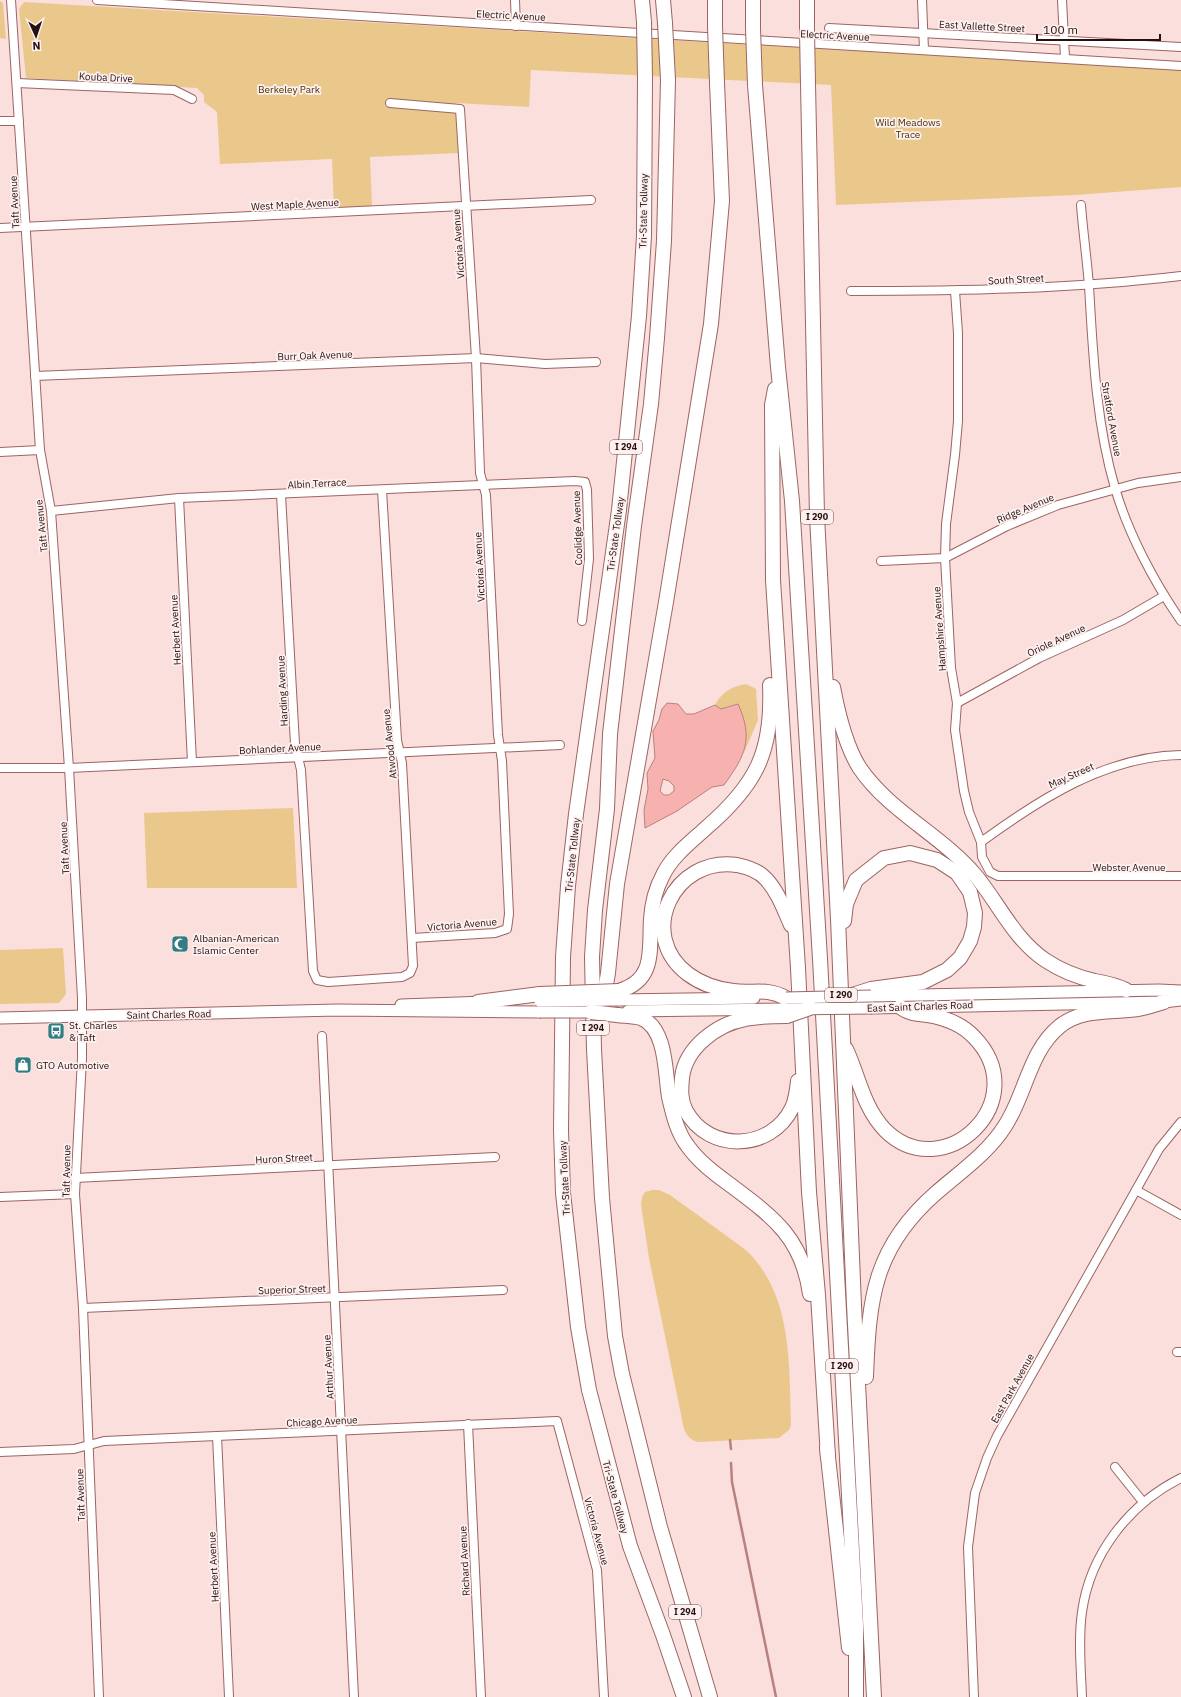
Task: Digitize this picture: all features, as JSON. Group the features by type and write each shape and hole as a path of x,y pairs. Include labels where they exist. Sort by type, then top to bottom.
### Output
{"highway":[{"name":"Tri-State Tollway","path":"643,0 645,78 644,236 638,323 619,510 576,814 568,886 563,957 561,1130 563,1193 578,1327 589,1390 630,1546 664,1635 684,1697"},
{"name":"Tri-State Tollway","path":"663,0 668,80 665,227 650,412 634,526 610,734 607,809 595,910 592,956 594,1049 602,1198 615,1336 622,1374 660,1527 710,1697"},
{"path":"594,1049 608,973 617,884 665,610 712,324 722,201 715,0"},
{"path":"749,0 752,24"},
{"name":"I 290","path":"753,0 752,24 756,85 778,367 792,501 820,958 856,1625 856,1697"},
{"name":"I 290","path":"807,0 817,516 874,1697"},
{"path":"778,367 772,405 773,580 809,1192 818,1295 828,1457"},
{"path":"591,1012 618,1004 640,979 647,968 650,956 653,902 663,874 674,858 740,796 753,777 763,754 771,723 768,599 773,580"},
{"path":"822,616 836,702 850,749 860,767 871,782 902,811 963,862 976,876 1016,931 1034,952 1060,969 1094,981 1116,985 1126,990"},
{"path":"839,949 846,904 856,880 884,858 910,853 937,860 962,879 972,899 975,920 972,935 960,958 948,970 923,982 849,996"},
{"path":"787,1007 773,991 733,991 696,980 682,969 667,947 664,937 664,916 669,899 687,877 701,868 716,864 731,864 744,866 757,871 766,879 782,904 795,934"},
{"path":"478,1002 618,1004 650,1024 656,1032 663,1050 672,1111 686,1144 699,1160 711,1171 778,1223 790,1238 799,1253 808,1280 812,1304 845,1625 856,1697"},
{"path":"863,1470 867,1354 871,1302 881,1265 895,1238 916,1212 980,1155 998,1136 1012,1113 1038,1054 1048,1038 1060,1026 1078,1015 1139,1009 1164,1002"},
{"path":"801,1045 799,1071 792,1108 780,1125 767,1136 750,1141 734,1142 718,1138 700,1128 686,1110 681,1091 683,1072 688,1060 698,1045 718,1029 743,1019 787,1007 810,1008"},
{"path":"843,1041 869,1107 886,1131 902,1141 923,1148 941,1147 962,1140 979,1126 992,1100 994,1076 988,1058 973,1035 955,1023 929,1016 909,1014 900,1007"}],"main road":[{"name":"East Saint Charles Road","path":"871,992 1181,991"},
{"path":"618,1004 787,1007 849,996"},
{"name":"East Saint Charles Road","path":"810,1008 1164,1002 1181,1000"},
{"name":"Saint Charles Road","path":"337,1010 420,1003 478,1002"},
{"path":"539,1002 591,1012"},
{"name":"Saint Charles Road","path":"0,1018 337,1010 539,1002"}],"street":[{"name":"Taft Avenue","path":"11,0 34,376 40,450 51,511 69,768 82,1058 75,1194 83,1308 99,1697"},
{"name":"Electric Avenue","path":"97,0 924,50"},
{"path":"515,0 516,26"},
{"path":"922,0 924,50 1181,66"},
{"path":"1062,0 1065,58"},
{"name":"East Vallette Street","path":"829,28 1181,47"},
{"name":"Kouba Drive","path":"17,83 174,90 192,99"},
{"name":"Victoria Avenue","path":"390,103 460,109 465,207 476,358 482,485 486,495 509,914 507,929 496,933 412,938"},
{"path":"0,121 19,121"},
{"name":"West Maple Avenue","path":"0,228 591,200"},
{"name":"Stratford Avenue","path":"1081,205 1089,285 1094,366 1100,416 1115,488 1133,534 1164,596 1181,621"},
{"name":"South Street","path":"851,291 955,291 1089,285 1181,276"},
{"name":"Hampshire Avenue","path":"955,291 959,380 958,421 956,455 946,524 945,558 951,668 957,704 955,730 964,791 981,842 984,862 990,872 998,876 1076,877"},
{"name":"Burr Oak Avenue","path":"34,376 476,358 545,364 596,362"},
{"path":"0,452 40,450"},
{"name":"Ridge Avenue","path":"881,562 945,558 1007,526 1080,498 1138,483 1181,477"},
{"name":"Albin Terrace","path":"51,511 178,498 382,490 575,480 584,482"},
{"name":"Coolidge Avenue","path":"582,621 589,559 587,490 584,482"},
{"name":"Atwood Avenue","path":"382,490 399,752 402,763 412,938 413,966 410,972"},
{"name":"Harding Avenue","path":"281,494 297,756 301,770 313,971 317,980 328,982 402,977 410,972"},
{"name":"Herbert Avenue","path":"178,498 192,762"},
{"name":"Oriole Avenue","path":"957,704 1039,658 1124,620 1164,596"},
{"name":"Bohlander Avenue","path":"0,768 69,768 560,744"},
{"name":"May Street","path":"981,842 1037,802 1089,776 1132,762 1154,757 1181,755"},
{"name":"Webster Avenue","path":"1076,877 1181,876"},
{"name":"Arthur Avenue","path":"322,1036 354,1697"},
{"name":"East Park Avenue","path":"974,1697 968,1547 975,1493 983,1468 997,1436 1136,1190 1159,1150 1181,1122"},
{"name":"Huron Street","path":"75,1178 495,1157"},
{"path":"1136,1190 1181,1215"},
{"path":"0,1197 75,1194"},
{"name":"Superior Street","path":"83,1308 503,1290"},
{"name":"Victoria Avenue","path":"558,1421 597,1570 604,1697"},
{"name":"Chicago Avenue","path":"0,1452 74,1449 104,1441 558,1421"},
{"name":"Richard Avenue","path":"468,1424 481,1697"},
{"name":"Herbert Avenue","path":"217,1436 229,1697"},
{"path":"1115,1468 1143,1502"},
{"path":"1082,1697 1080,1636 1082,1609 1090,1579 1104,1548 1115,1533 1143,1502 1181,1478"}],"green space":[{"path":"0,1 3,3 6,39 0,38"},
{"path":"24,2 1181,70 1181,187 1076,195 836,205 831,85 531,70 529,107 456,103 458,153 370,157 372,206 334,208 332,159 220,164 217,112 204,102 204,95 197,88 26,78 19,9"},
{"path":"746,684 756,689 758,720 744,753 746,740 737,704 721,709 715,705 720,697 728,691 736,686"},
{"path":"293,808 297,888 147,888 144,813"},
{"path":"63,948 66,994 59,1003 0,1004 0,950"},
{"path":"659,1190 670,1195 748,1252 763,1270 781,1311 786,1333 790,1379 791,1425 789,1430 779,1438 698,1442 691,1439 685,1431 649,1258 641,1205 642,1197 645,1192"}],"shaded area":[{"path":"667,703 678,704 686,714 694,714 715,705 721,709 738,704 746,727 745,747 742,756 724,785 712,787 677,811 645,828 644,810 648,789 647,773 655,758 653,731 659,720 662,709","holes":["663,779 669,781 674,786 674,791 669,795 664,795 660,791"]}],"waterway":[{"path":"730,1440 731,1449"},
{"path":"731,1463 732,1482 776,1697"}],"place":[{"name":"Albanian-American Islamic Center","path":"180,944"},
{"name":"St. Charles & Taft","path":"56,1031"},
{"name":"GTO Automotive","path":"23,1065"}],"park label":[{"name":"Berkeley Park","path":"289,89"},
{"name":"Wild Meadows Trace","path":"908,128"}]}
